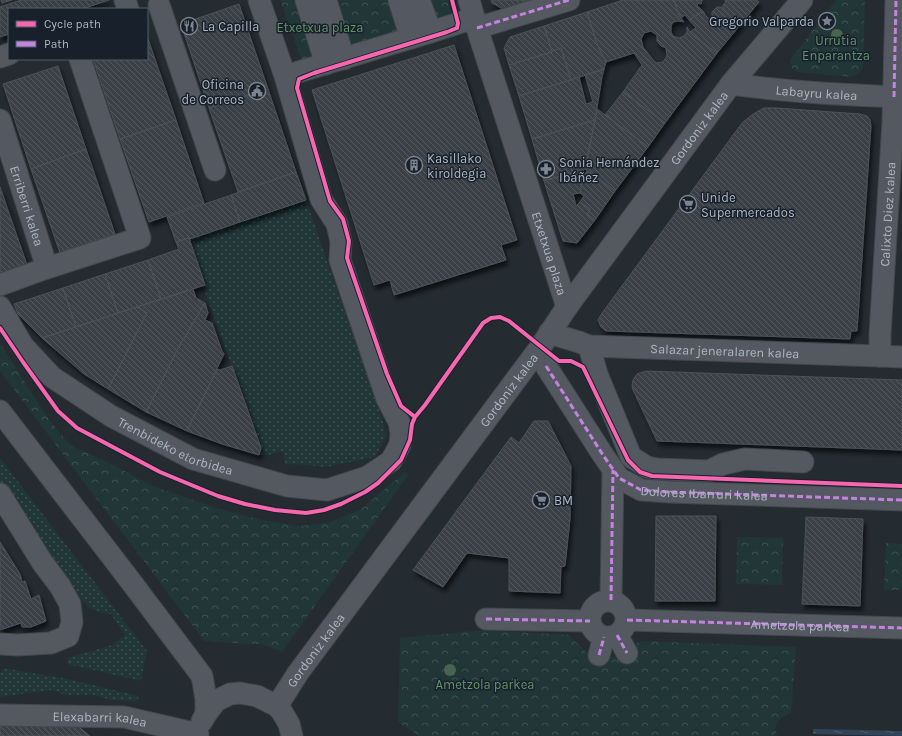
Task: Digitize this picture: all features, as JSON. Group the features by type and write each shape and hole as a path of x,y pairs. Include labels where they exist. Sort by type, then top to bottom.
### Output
{"street":[{"path":"258,0 285,76 431,32 473,15 569,0"},
{"path":"306,0 335,61"},
{"path":"326,0 335,61"},
{"path":"399,0 410,38"},
{"path":"420,0 431,32"},
{"name":"Gordoniz kalea","path":"277,706 298,673 541,346 567,307 731,84 802,0"},
{"name":"Calixto Diez kalea","path":"880,356 880,334 898,97 896,0"},
{"path":"160,5 215,170"},
{"name":"Etxetxua plaza","path":"473,15 567,307"},
{"path":"0,285 140,238 80,60"},
{"name":"Trenbideko etorbidea","path":"0,307 23,346 52,377 110,416 193,458 287,486 327,490 367,477 391,462 400,445 400,427 387,399 342,267 340,260 341,242 337,224 321,198 285,76"},
{"name":"Labayru kalea","path":"731,84 769,89 898,97"},
{"name":"Erriberri kalea","path":"0,120 47,268"},
{"name":"Salazar jeneralaren kalea","path":"549,333 589,346 902,357"},
{"path":"589,346 597,374 631,457 647,467 657,469 709,471 724,464 729,457 744,460 803,462"},
{"name":"Dolores Ibarruri kalea","path":"546,366 619,478 641,490 902,500"},
{"path":"0,411 202,676 206,699 206,714"},
{"path":"611,600 614,470"},
{"path":"0,494 42,562 60,586 70,604 72,622 68,636 51,643 18,645 0,644"},
{"path":"612,637 626,614 624,608 619,604 611,600 602,601 593,608 590,614 590,622 594,630 599,634 612,637 627,653"},
{"path":"486,619 590,622"},
{"name":"Ametzola parkea","path":"612,637 902,628"},
{"path":"202,676 240,693 257,696 277,706 289,724 292,736"},
{"path":"198,735 201,723 216,701 230,694 240,693"},
{"name":"Elexabarri kalea","path":"0,714 124,717 198,735"}],"green space":[{"name":"Etxetxua plaza","path":"280,0 447,0 452,15 302,61"},
{"name":"Urrutia Enparantza","path":"836,0 865,0 863,68 859,73 851,77 798,72 792,68 790,60"},
{"path":"306,200 383,421 386,437 375,457 326,467 295,464 286,465 282,451 269,455 259,455 261,448 186,239"},
{"path":"0,343 47,417 70,445 153,486 216,508 262,520 299,526 327,523 360,510 405,472 408,475 282,652 262,644 204,641 0,371"},
{"path":"0,458 147,651 141,681 67,664 67,658 112,645 125,635 111,614 101,613 90,608 71,590 0,482"},
{"path":"737,537 783,538 782,585 736,584"},
{"path":"886,543 902,544 902,590 884,590"},
{"name":"Ametzola parkea","path":"484,630 569,635 591,657 599,659 622,655 640,641 796,647 791,713 778,721 776,727 777,736 419,736 398,722 400,638"},
{"path":"3,668 68,679 139,696 137,701 111,700 94,695 66,695 51,690 0,697 0,672 2,672"}],"water":[{"path":"813,729 902,731 902,736 813,734"}],"building":[{"path":"1,0 12,0 2,3"},
{"path":"21,0 109,0 85,8 8,8 8,34 0,37 0,7"},
{"path":"491,0 532,0 503,9 492,3"},
{"path":"623,0 674,0 679,15 684,22 673,22 671,32 673,36 679,38 684,36 687,32 687,27 691,34 717,53 665,123 623,92 642,65 634,53 606,62 597,44 587,12","holes":["651,31 657,35 657,41 661,46 666,48 667,56 663,62 657,63 643,47 641,39 644,33"]},
{"path":"674,0 702,0 701,4 698,3 697,6 703,11 689,20 685,15 681,18"},
{"path":"725,0 756,0 759,2 717,53 691,34 690,32 696,28 689,20 703,11 713,22 716,19 712,16 712,12 717,7 721,7 723,9 723,5 726,2"},
{"path":"239,4 268,89 209,108 181,24"},
{"path":"587,12 597,44 606,62 604,69 571,80 561,48 552,51 544,26"},
{"path":"544,26 552,52 509,65 504,48 510,37"},
{"path":"148,39 176,120 120,139 93,60 148,60"},
{"name":"Kasillako kiroldegia","path":"454,45 517,240 501,245 506,260 394,295 390,280 374,285 312,90"},
{"path":"561,48 571,80 519,96 509,65"},
{"path":"58,66 86,149 31,169 3,84"},
{"path":"604,69 595,120 532,139 519,96 579,77 586,104 593,102 585,75"},
{"path":"268,89 296,172 238,192 209,108"},
{"path":"623,92 665,123 648,147 605,115"},
{"path":"764,108 860,114 867,116 870,120 871,126 857,331 851,331 850,339 606,331 601,327 598,320 602,313 742,123 753,114"},
{"path":"597,109 648,147 615,191 585,169"},
{"path":"176,120 204,203 149,222 120,139"},
{"path":"595,120 585,169 544,181 532,139"},
{"path":"86,149 115,234 60,253 31,169"},
{"path":"584,169 581,179 583,179 580,193 573,194 576,206 580,202 590,209 587,214 595,220 577,243 563,241 544,181"},
{"path":"587,171 615,191 595,220 587,214 590,209 580,202 584,196 580,193 583,179 585,177 584,175"},
{"path":"296,172 306,200 240,222 231,195"},
{"path":"0,187 27,265 0,274"},
{"path":"231,195 240,222 190,239 176,242 167,217"},
{"path":"189,238 205,285 161,299 148,260 179,249 176,242"},
{"path":"148,260 161,299 118,313 105,274"},
{"path":"105,274 118,313 76,327 63,288"},
{"path":"63,288 76,327 42,338 18,314 14,304"},
{"path":"193,289 196,298 205,303 177,350 146,412 108,389 147,313 137,307"},
{"path":"205,303 208,313 205,320 212,323 224,354 187,431 146,412 177,350"},
{"path":"137,307 147,313 108,389 84,374 42,338"},
{"path":"232,366 261,448 259,455 222,444 187,431 217,369 220,370"},
{"path":"646,371 902,380 902,450 657,441 632,386 633,380 637,374"},
{"path":"534,421 548,421 571,466 570,519 565,566 561,567 560,593 509,591 509,558 467,553 443,587 413,570 511,437 519,443"},
{"path":"656,516 716,516 715,601 655,601"},
{"path":"806,517 863,519 860,606 802,604"},
{"path":"0,542 20,574 22,582 25,581 31,599 39,595 46,621 31,627 22,627 21,623 0,630"},
{"path":"0,724 78,726 90,736 0,736"}],"marked path":[{"path":"477,28 569,0"},
{"path":"894,97 896,0"},
{"path":"546,366 619,478 641,490 902,500"},
{"path":"611,600 613,470"},
{"path":"486,619 590,621"},
{"path":"627,620 902,628"},
{"path":"617,635 627,653"},
{"path":"599,655 604,637"}],"cycle path":[{"path":"415,417 401,406 387,374 347,258 349,241 343,219 330,201 297,88 299,79 314,73 457,28 458,23 452,0"},
{"path":"0,328 58,411 77,428 160,472 218,496 245,504 275,510 306,513 324,510 341,504 365,492 378,483 401,460 410,440 412,424 415,417 483,323 491,318 500,317 509,321 559,361 571,361 583,367 628,460 640,472 652,476 902,486"}],"place":[{"name":"Gregorio Valparda","path":"827,21"},
{"name":"La Capilla","path":"189,26"},
{"name":"Oficina de Correos","path":"257,91"},
{"name":"Kasillako kiroldegia","path":"414,165"},
{"name":"Sonia Hernández Ibáñez","path":"546,169"},
{"name":"Unide Supermercados","path":"688,204"},
{"name":"BM","path":"541,500"}]}
